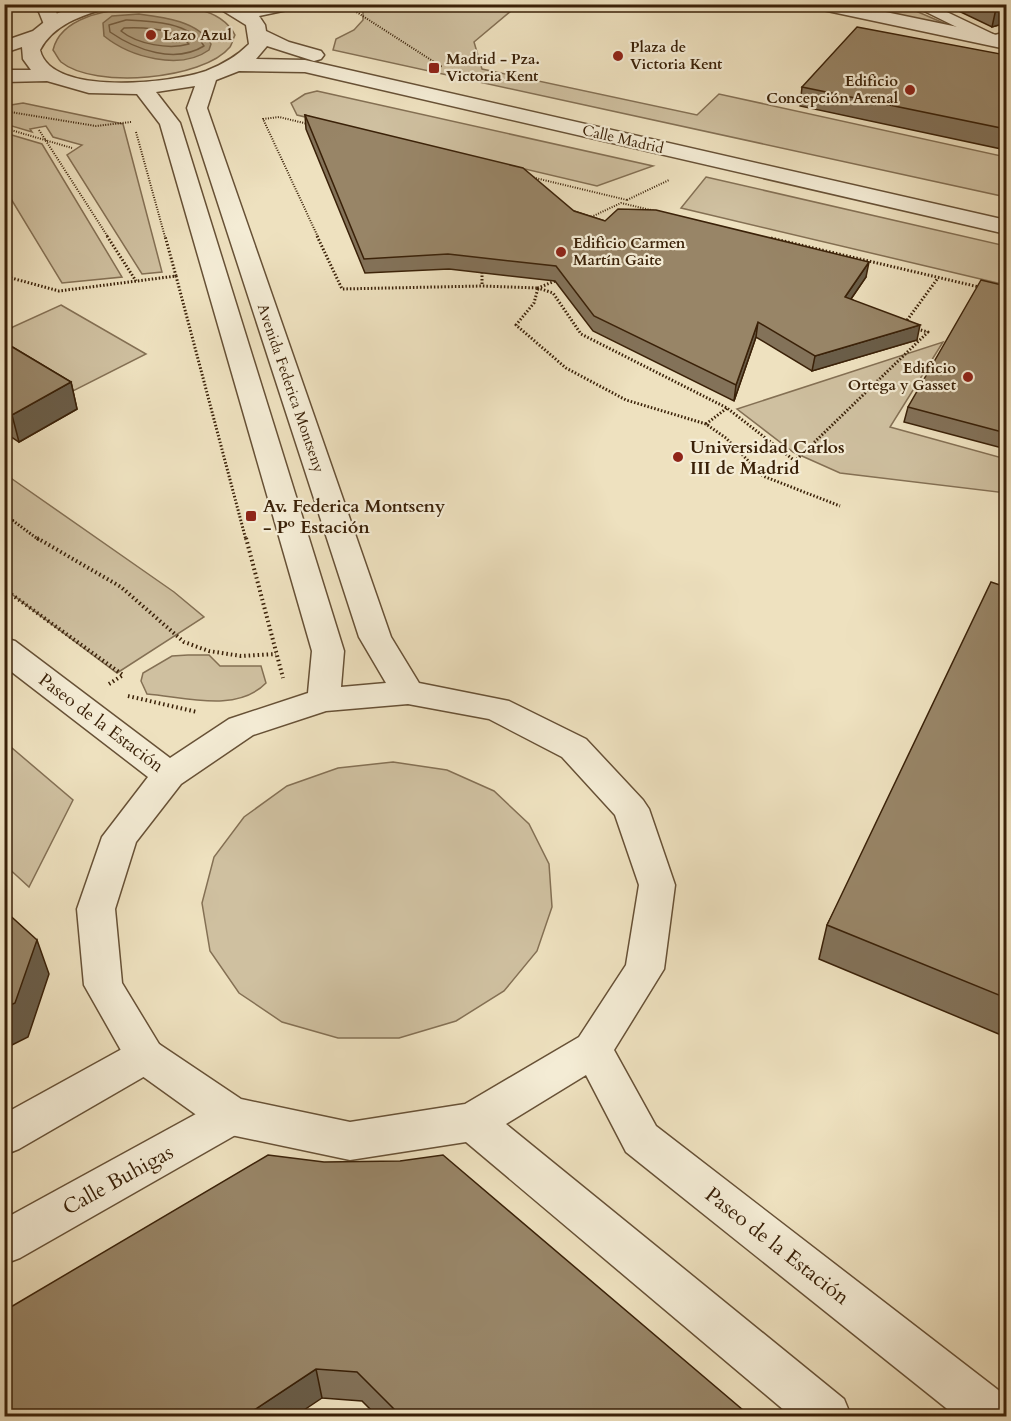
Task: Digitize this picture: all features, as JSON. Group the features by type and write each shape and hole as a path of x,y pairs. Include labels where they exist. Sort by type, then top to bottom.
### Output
{"street":[{"path":"38,4 47,9 52,23"},
{"path":"4,47 36,36 52,23 74,12 101,4"},
{"path":"36,36 30,50 35,63 50,75 74,84 143,89 176,85 207,78 237,65 256,49 260,35 256,24 245,14 221,4"},
{"path":"245,14 291,4"},
{"path":"917,4 1002,40"},
{"path":"821,5 1002,40"},
{"name":"Calle Madrid","path":"260,35 282,46 313,54 1006,209"},
{"name":"Calle Madrid","path":"237,65 305,66 1006,227"},
{"path":"4,76 50,75"},
{"name":"Avenida Federica Montseny","path":"207,78 197,108 375,637 408,693"},
{"name":"Avenida Federica Montseny","path":"143,89 171,123 328,651 324,700"},
{"name":"Paseo de la Estación","path":"4,649 169,775"},
{"path":"408,693 497,709 574,748 631,809 657,885 645,969 593,1049 473,1122 350,1141 231,1116 145,1056 103,985 96,909 120,837 169,775 241,728 324,700 408,693"},
{"name":"Paseo de la Estación","path":"593,1049 641,1139 993,1416"},
{"path":"4,1136 145,1056"},
{"name":"Calle Buhigas","path":"4,1243 231,1116"},
{"path":"473,1122 827,1416"}],"path":[{"path":"345,4 448,70"},
{"path":"353,10 379,4"},
{"path":"4,111 96,126 133,122"},
{"path":"314,125 279,117 263,119 342,289 482,286 538,288 553,293 581,334 727,408 795,461 928,332 904,326 938,278"},
{"path":"127,118 133,122 176,276 285,685"},
{"path":"4,128 72,148"},
{"path":"39,130 136,281"},
{"path":"522,175 627,201"},
{"path":"583,221 669,180"},
{"path":"621,203 655,211"},
{"path":"768,238 984,288"},
{"path":"482,272 482,286"},
{"path":"4,276 59,291 176,276"},
{"path":"538,288 555,281"},
{"path":"538,288 534,303 516,325 566,368 626,400 706,424 726,438 763,476 840,506"},
{"path":"4,329 13,327"},
{"path":"706,424 727,408"},
{"path":"4,514 43,543 121,587 184,642 209,651 241,656 276,654"},
{"path":"4,526 13,520"},
{"path":"4,589 123,675 107,686 117,691"},
{"path":"127,696 194,712 206,710"}],"shaded area":[{"path":"383,5 518,5 474,42 482,69 697,115 719,94 1006,157 1006,197 333,50 336,39 354,30 363,20 363,9"},
{"path":"887,5 902,5 962,31 865,11"},
{"path":"141,6 194,8 218,17 235,35 230,47 216,58 197,67 148,77 98,76 77,70 61,62 53,50 58,38 76,22 102,12"},
{"path":"317,91 653,166 597,186 297,115 291,103 305,94"},
{"path":"23,103 123,124 162,272 142,274 67,155 82,145 53,137 46,126 30,129 32,132 5,124 5,106"},
{"path":"5,133 42,144 122,277 62,283 5,189"},
{"path":"706,177 1006,246 1006,285 681,208"},
{"path":"61,305 146,354 73,391 5,349 4,331"},
{"path":"943,342 890,427 1006,459 1006,493 840,473 793,452 737,409"},
{"path":"5,474 174,592 204,617 117,673 5,589"},
{"path":"209,655 220,666 261,666 266,683 241,698 226,700 194,700 147,694 141,681 143,673 172,656"},
{"path":"5,742 73,800 29,887 5,865"},
{"path":"393,762 447,770 494,791 529,824 549,864 552,907 537,951 504,991 456,1021 399,1038 338,1038 282,1022 239,993 210,951 202,903 214,857 244,817 287,786 338,768"}],"water":[{"path":"139,14 189,25 205,36 211,44 209,50 184,60 155,59 127,50 104,36 103,23 112,16"}],"building":[{"name":"Edificio Concepción Arenal","path":"857,27 1006,55 1006,129 802,87"},
{"name":"Edificio Carmen Martín Gaite","path":"305,115 523,168 574,211 605,221 618,209 656,210 869,262 845,297 920,325 815,356 758,322 736,385 594,316 556,266 448,254 364,259"},
{"name":"Edificio Ortega y Gasset","path":"981,280 1006,286 1006,433 908,407"},
{"path":"4,342 71,382 12,415 4,410"},
{"path":"991,582 1006,587 1006,998 827,925"},
{"path":"4,910 37,940 15,1003 4,1008"},
{"path":"268,1155 324,1162 400,1161 443,1155 750,1416 401,1416 357,1372 316,1369 245,1416 4,1416 4,1311"}],"place":[{"name":"Lazo Azul","path":"151,35"},
{"name":"Plaza de Victoria Kent","path":"618,56"},
{"name":"Madrid - Pza. Victoria Kent","path":"434,68"},
{"name":"Edificio Concepción Arenal","path":"910,90"},
{"name":"Edificio Carmen Martín Gaite","path":"561,252"},
{"name":"Edificio Ortega y Gasset","path":"968,377"},
{"name":"Universidad Carlos III de Madrid","path":"678,457"},
{"name":"Av. Federica Montseny - Pº Estación","path":"251,516"}]}
